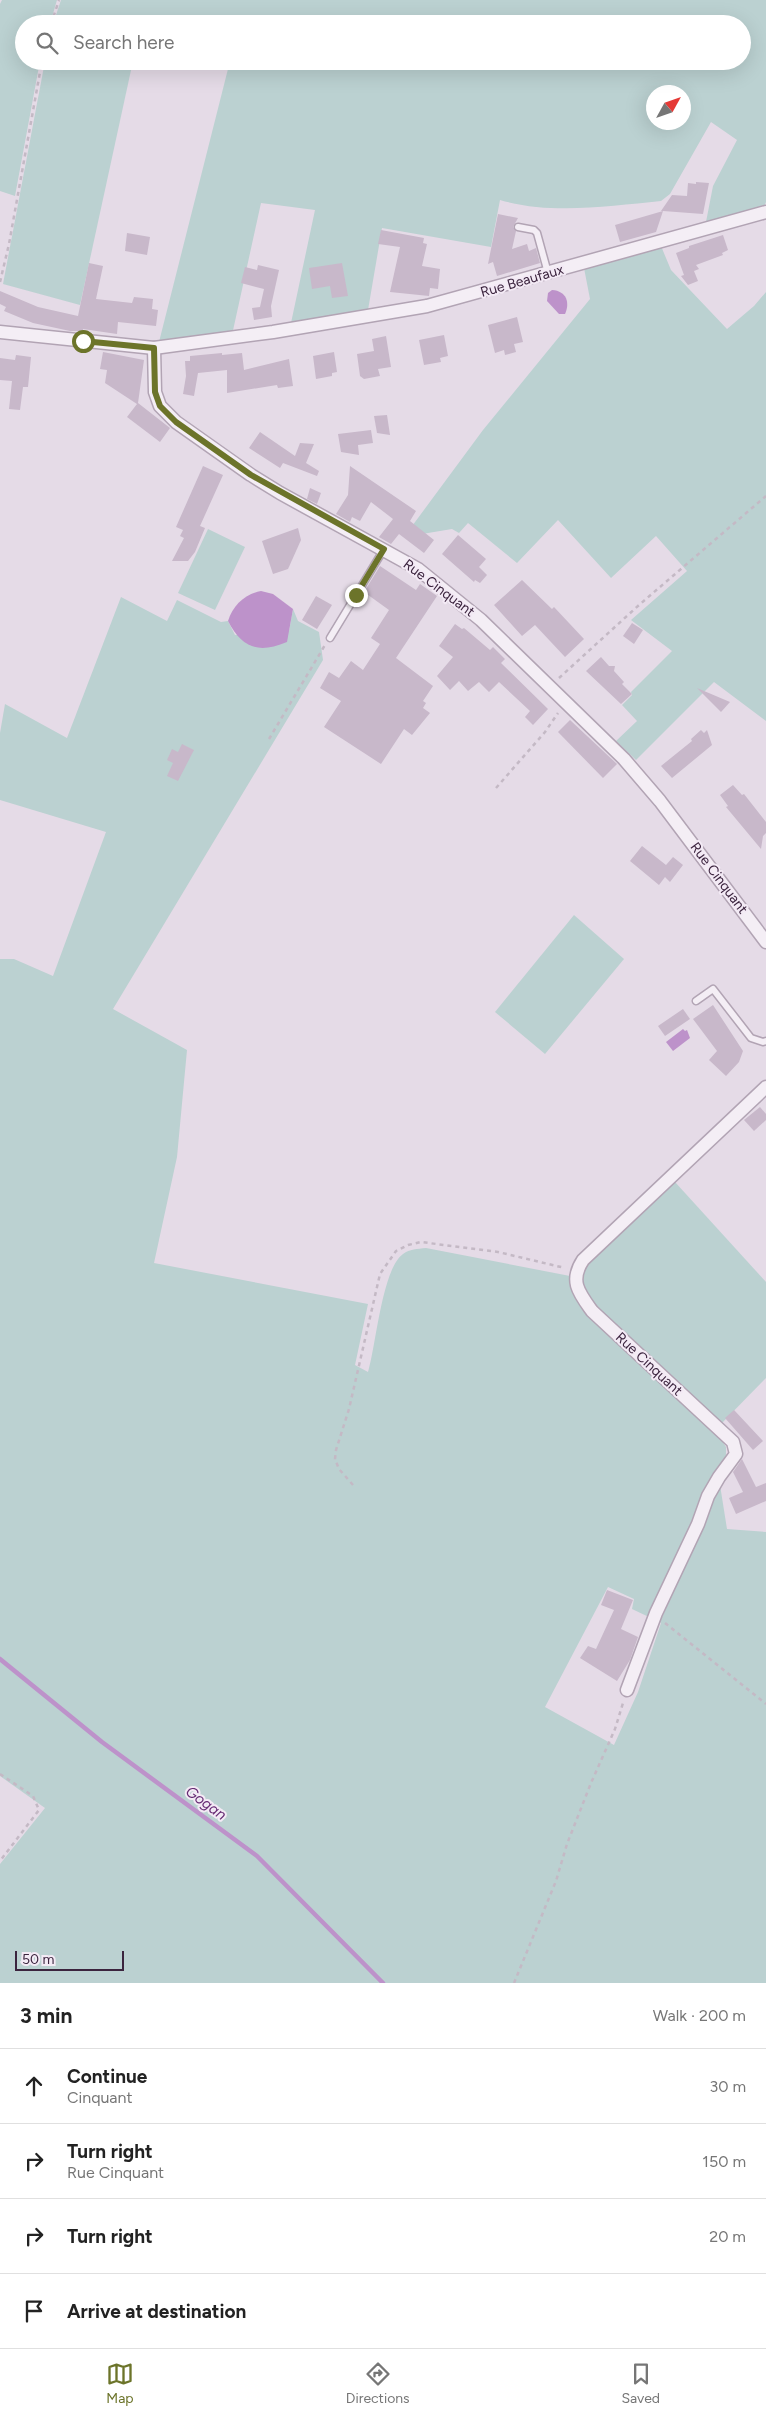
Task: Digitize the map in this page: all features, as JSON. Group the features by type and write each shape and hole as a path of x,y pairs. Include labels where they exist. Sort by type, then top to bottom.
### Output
{"street":[{"name":"Rue Beaufaux","path":"154,348 274,332 427,306 766,212"},
{"path":"1,332 154,348"},
{"name":"Rue Cinquant","path":"154,348 155,392 160,406 176,422 251,475 418,569 452,595 550,686 624,759 660,801 766,942"},
{"path":"576,1270 583,1260 766,1087"},
{"name":"Rue Cinquant","path":"576,1270 577,1286 592,1311 732,1442 736,1454 718,1477 708,1496 698,1524 656,1613 627,1690"}],"lane":[{"path":"518,227 534,230 537,233 548,274"},
{"path":"330,638 384,549"},
{"path":"696,1002 713,989 751,1038 766,1041"}],"path":[{"path":"54,15 59,0"},
{"path":"0,282 9,244 40,70"},
{"path":"550,686 590,652 626,616 766,496"},
{"path":"269,739 330,638"},
{"path":"496,788 545,732 558,714 564,700"},
{"path":"353,1485 339,1470 334,1459 350,1409 380,1274 396,1252 408,1245 420,1242 498,1252 576,1270"},
{"path":"656,1613 669,1626 766,1704"},
{"path":"514,1983 556,1881 570,1835 615,1729 627,1690"},
{"path":"0,1774 33,1796 39,1810 0,1861"}],"shaded area":[{"path":"2,0 57,0 53,15 15,15 15,70 38,70 15,196 0,191 0,4"},
{"path":"61,0 766,0 766,202 764,207 706,222 713,186 737,140 711,122 670,194 661,201 601,207 560,208 519,205 500,200 491,247 382,228 368,310 291,323 315,210 261,203 232,335 158,346 228,70 751,70 751,15 56,15"},
{"path":"43,70 131,70 80,305 3,284"},
{"path":"661,246 671,270 727,329 754,306 766,292 766,721 714,682 636,760 616,741 637,721 622,705 632,695 631,692 672,651 631,620 687,571 656,536 611,578 558,520 517,563 468,523 459,533 452,529 404,537 483,430 590,299 584,268"},
{"path":"552,290 561,293 566,298 565,314 559,314 547,301 548,293"},
{"path":"208,529 245,547 215,610 178,593"},
{"path":"261,591 273,594 293,609 287,642 268,648 259,648 245,643 233,630 228,621 240,601 255,592"},
{"path":"121,597 167,621 177,600 221,622 228,621 235,635 289,631 293,609 298,621 319,632 323,660 113,1009 187,1050 177,1157 154,1263 368,1304 355,1365 368,1372 390,1275 396,1262 406,1252 426,1248 570,1276 572,1282 721,1439 726,1447 726,1455 651,1618 632,1609 634,1599 608,1587 545,1707 614,1745 638,1692 660,1622 720,1485 727,1529 766,1532 766,1983 0,1983 0,1864 45,1808 0,1776 0,959 14,959 53,976 106,832 0,800 0,733 5,704 67,738"},
{"path":"574,915 624,959 545,1054 495,1012"},
{"path":"683,1029 687,1030 690,1038 673,1051 666,1042"},
{"path":"675,1182 766,1282 766,1378 720,1425 614,1327 582,1290 582,1272 588,1262"}],"building":[{"path":"688,183 709,183 703,214 661,211 672,195 687,196"},
{"path":"663,211 656,232 620,242 615,225"},
{"path":"498,214 518,218 513,227 516,231 512,249 527,244 529,251 536,248 540,263 497,276 493,262 488,264"},
{"path":"381,230 424,238 423,243 427,244 422,266 440,269 438,289 430,288 429,296 390,292 400,247 378,244"},
{"path":"127,233 150,237 147,255 125,251"},
{"path":"723,235 728,250 722,253 723,255 696,265 699,269 694,271 698,281 688,285 681,276 684,275 676,253 689,248 689,246"},
{"path":"89,263 103,266 96,299 132,303 134,297 153,299 152,309 158,310 156,326 118,322 117,334 83,329 83,331 70,331 33,323 4,311 6,307 0,304 0,291 38,307 78,316"},
{"path":"342,263 348,296 332,298 330,286 312,289 309,268"},
{"path":"258,265 279,270 271,306 272,317 254,320 252,308 260,307 264,289 241,283 245,267 257,270"},
{"path":"517,317 523,342 514,344 516,352 505,355 504,350 495,353 488,325"},
{"path":"444,335 448,356 440,358 441,362 424,365 419,340"},
{"path":"386,336 391,367 378,369 380,376 364,379 360,376 357,354 374,351 372,339"},
{"path":"103,352 144,360 138,403 170,428 160,442 127,417 137,404 105,383 107,370 100,369"},
{"path":"334,352 337,372 332,373 332,376 316,379 313,356"},
{"path":"222,353 222,355 242,353 244,370 289,359 293,386 278,388 277,385 227,393 227,370 198,373 194,396 183,394 186,376 185,361 190,361 190,356"},
{"path":"16,355 31,357 28,387 23,387 20,410 9,409 12,381 0,380 0,358 15,360"},
{"path":"387,415 390,435 377,433 374,416"},
{"path":"371,430 373,443 358,445 359,455 341,452 338,434"},
{"path":"260,432 295,456 300,443 314,444 306,463 319,471 317,476 283,463 280,468 249,448"},
{"path":"203,466 223,475 200,526 205,528 195,552 188,561 172,561 184,538 180,536 183,530 176,527"},
{"path":"350,466 416,511 410,521 434,540 424,553 399,534 391,544 379,537 393,519 371,502 360,521 352,517 350,522 336,514 348,495"},
{"path":"310,488 321,493 317,504 307,499"},
{"path":"298,528 301,540 288,569 273,574 262,541"},
{"path":"458,535 486,559 479,567 487,575 480,583 475,580 474,582 442,554"},
{"path":"380,566 416,590 420,584 437,596 396,658 433,686 423,701 426,703 423,708 430,713 412,735 404,729 381,764 324,727 341,701 320,688 329,672 339,678 351,661 363,670 380,644 371,638 389,610 364,592"},
{"path":"522,580 552,609 554,607 584,639 565,657 535,625 522,636 494,605"},
{"path":"316,596 332,605 317,629 302,620"},
{"path":"632,623 643,630 634,644 623,636"},
{"path":"455,624 462,629 464,628 490,650 493,647 505,659 501,663 548,709 533,725 525,717 530,711 499,682 489,692 479,682 468,691 459,681 450,690 437,676 453,657 439,646"},
{"path":"601,657 609,666 615,666 614,671 624,682 622,684 632,694 621,704 586,671"},
{"path":"697,688 730,702 721,712"},
{"path":"570,720 617,764 603,778 558,732"},
{"path":"701,730 704,733 707,730 712,745 672,778 661,766 692,741 691,739"},
{"path":"182,744 194,750 178,781 167,776 173,763 167,760 172,749 178,752"},
{"path":"733,785 742,795 744,794 766,822 766,833 763,836 761,849 726,807 728,806 720,795"},
{"path":"642,846 666,865 673,857 683,865 670,882 665,877 659,885 630,861"},
{"path":"713,1005 743,1051 739,1062 726,1076 709,1060 717,1051 693,1019"},
{"path":"683,1009 690,1019 665,1036 658,1026"},
{"path":"760,1107 766,1114 766,1120 754,1131 744,1120"},
{"path":"734,1410 763,1441 753,1450 725,1418"},
{"path":"742,1459 756,1487 766,1483 766,1501 736,1514 729,1498 743,1492 733,1472"},
{"path":"607,1590 633,1600 621,1629 638,1637 630,1660 617,1681 580,1658 588,1646 596,1649 614,1610 601,1605"}],"waterway":[{"name":"Gogan","path":"0,1659 102,1742 257,1856 383,1983"}],"route":[{"path":"83,341 154,348 153,379 155,392 160,406 176,422 280,493 384,549 356,595"}]}
